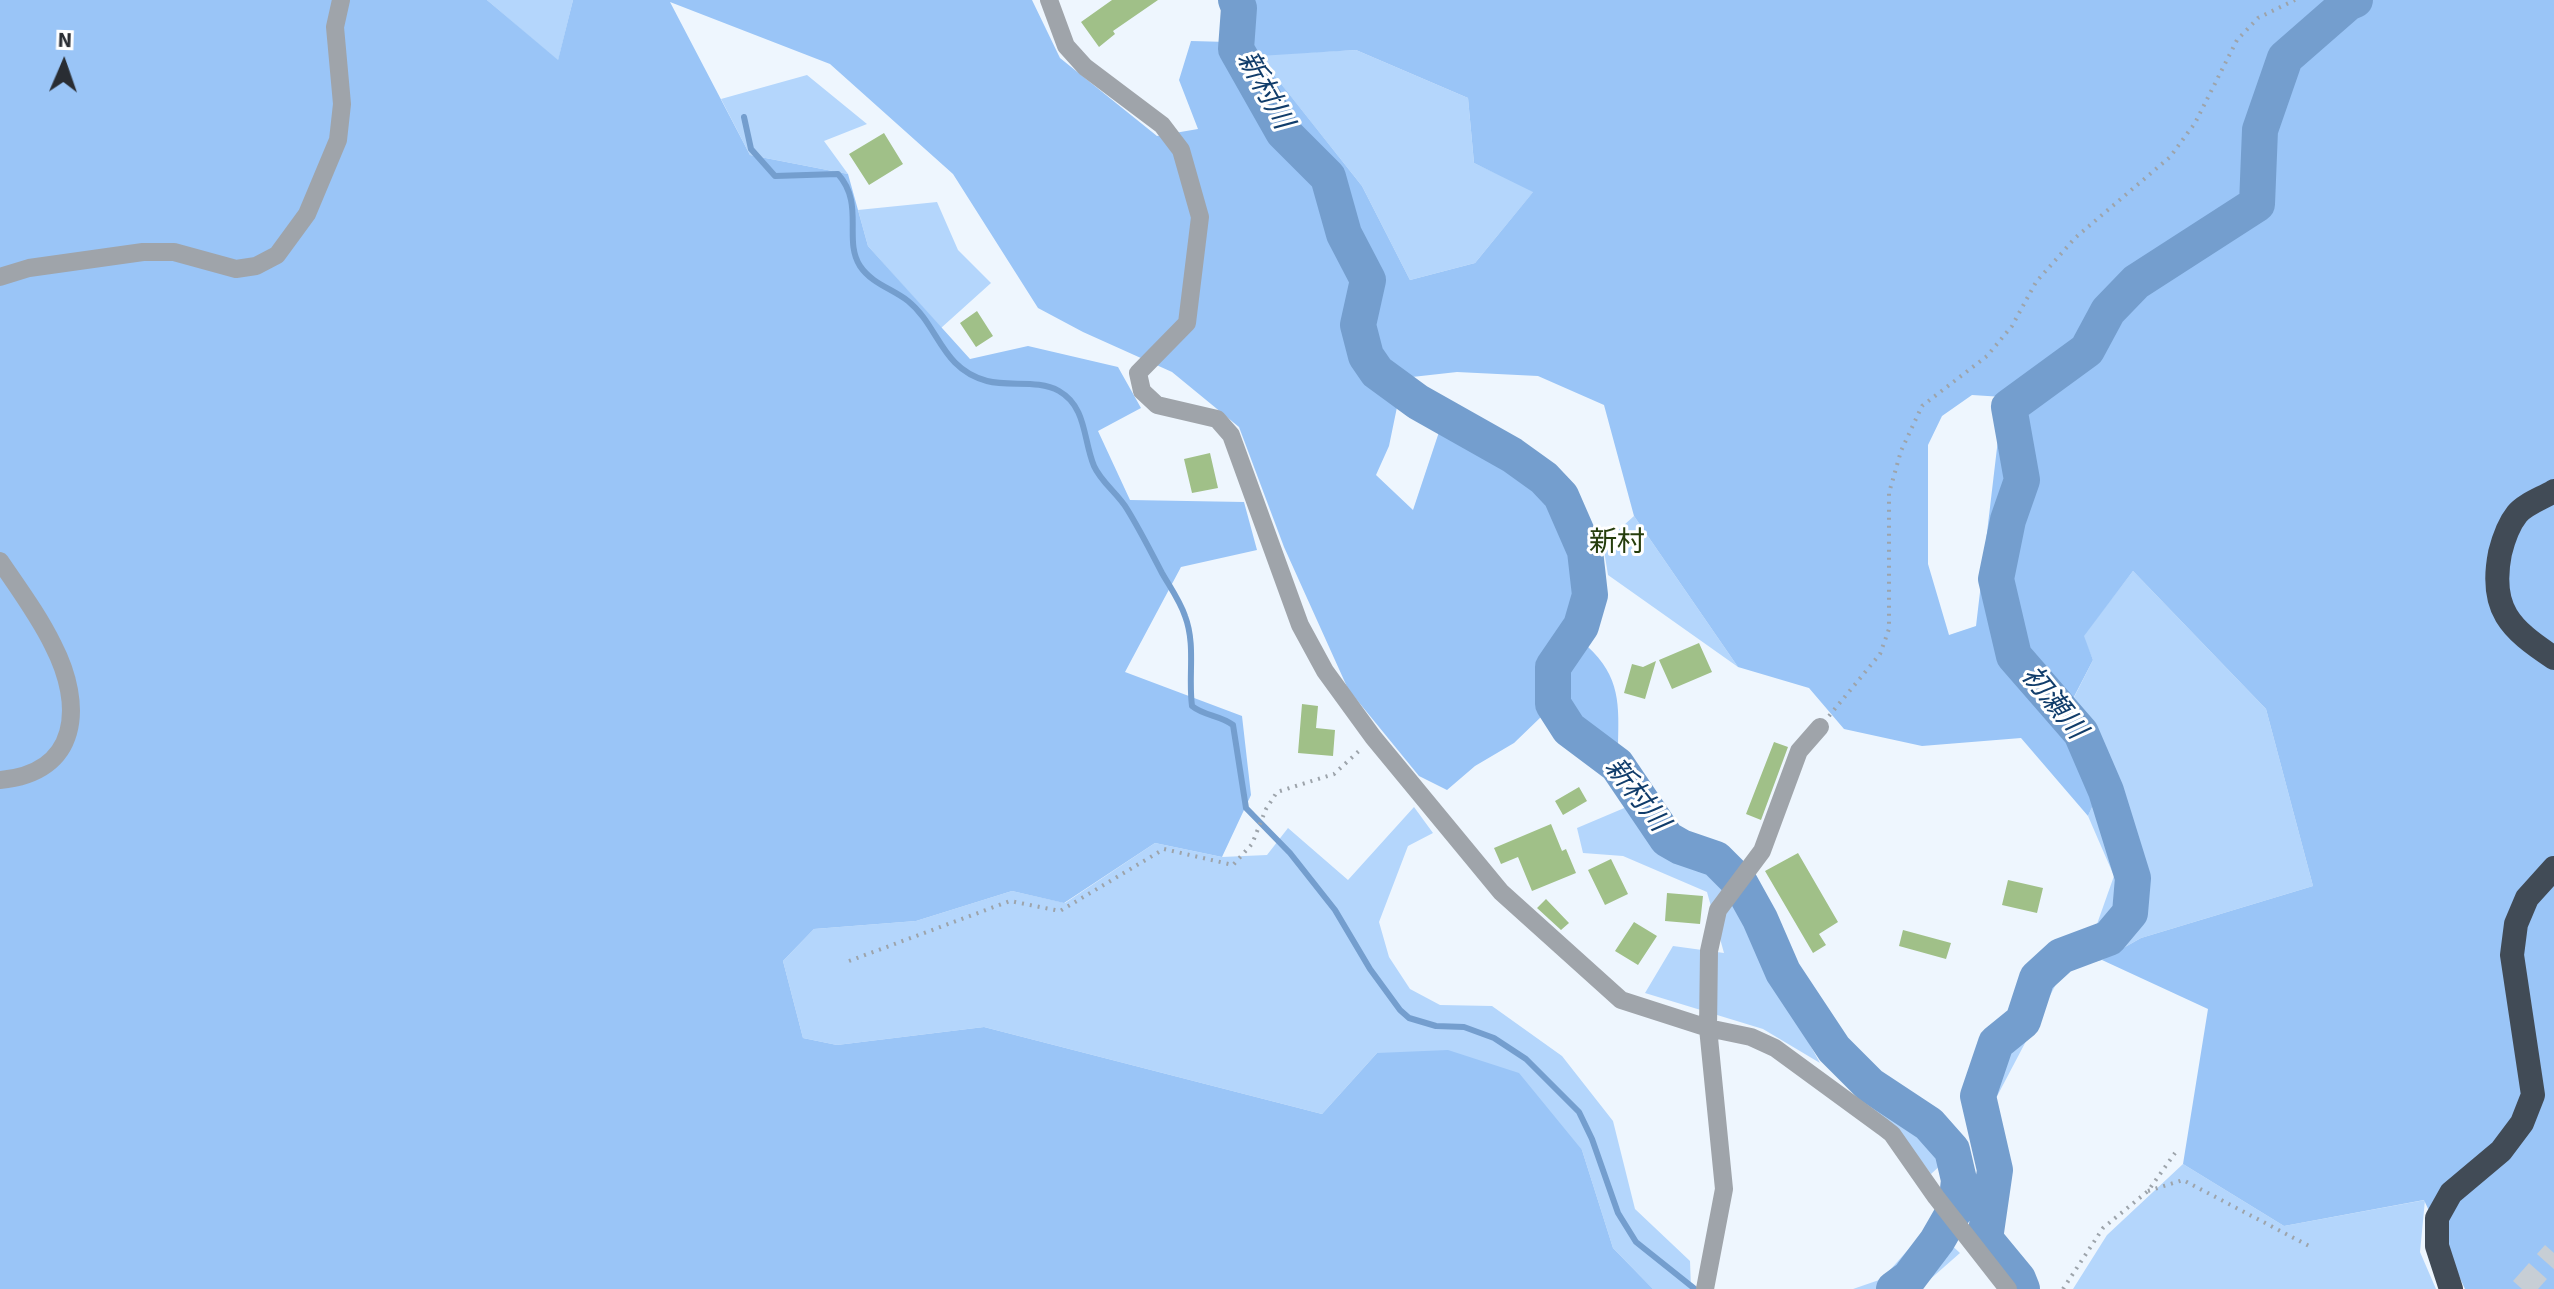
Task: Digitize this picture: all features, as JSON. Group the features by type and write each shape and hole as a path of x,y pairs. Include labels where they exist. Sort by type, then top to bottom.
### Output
{"highway":[{"path":"2554,491 2518,513 2503,541 2496,576 2501,608 2522,637 2554,658"},
{"path":"2451,1289 2437,1246 2437,1218 2451,1193 2501,1151 2522,1123 2533,1095 2512,955 2516,924 2527,898 2554,868"}],"street":[{"path":"0,277 29,268 143,252 174,252 236,269 256,266 277,255 307,214 338,140 342,104 335,27 341,0"},
{"path":"1049,0 1066,46 1085,67 1162,125 1181,150 1200,217 1187,323 1138,373 1142,391 1157,405 1217,419 1231,435 1300,625 1325,671 1373,737 1501,892 1621,1000 1708,1028 1751,1037 1775,1048 1892,1134 1936,1197 2008,1289"},
{"path":"0,561 55,648 67,678 71,712 69,733 61,752 41,769 0,780"},
{"path":"1706,1281 1724,1189 1708,1028 1709,951 1718,910 1762,851 1799,751 1820,727"}],"path":[{"path":"1820,727 1880,654 1889,629 1889,493 1901,451 1922,406 1987,356 2012,326 2036,282 2075,238 2170,157 2195,123 2237,40 2258,18 2295,0"},
{"path":"849,961 1010,901 1060,911 1164,849 1233,865 1252,844 1266,809 1277,792 1334,774 1373,737"},
{"path":"2063,1289 2103,1228 2148,1191 2175,1153"},
{"path":"2148,1191 2183,1180 2311,1247"}],"shaded area":[{"path":"0,0 487,0 558,60 573,0 1032,0 1060,58 1157,136 1198,129 1179,80 1191,41 1228,42 1220,0 2554,0 2554,1289 2465,1289 2424,1200 2284,1226 2183,1164 2208,1009 2102,960 2141,938 2313,886 2266,709 2133,571 2084,636 2093,660 2063,718 2108,773 2088,816 2021,738 1922,746 1844,729 1809,688 1738,667 1634,516 1604,405 1538,376 1457,372 1403,378 1389,446 1376,475 1413,510 1440,429 1494,445 1553,487 1578,544 1577,602 1537,677 1542,716 1514,743 1475,766 1447,790 1419,776 1348,689 1284,547 1239,427 1172,372 1038,308 953,174 830,64 670,2 750,155 848,174 868,246 970,359 1028,346 1118,367 1141,408 1098,431 1130,500 1244,502 1257,550 1181,567 1125,672 1242,716 1251,795 1222,857 1155,843 1064,903 1012,891 916,921 814,929 783,961 803,1038 837,1045 984,1027 1322,1114 1377,1053 1448,1050 1519,1073 1582,1150 1613,1248 1653,1289 0,1289","holes":["1356,50 1468,98 1474,163 1533,192 1475,263 1410,280 1362,186 1259,56","1972,395 2003,397 1976,626 1949,635 1928,564 1928,445 1942,416"]},
{"path":"487,0 573,0 558,61"},
{"path":"1356,50 1468,98 1474,163 1534,191 1475,263 1410,280 1362,186 1258,55"},
{"path":"807,75 867,124 824,141 848,174 750,155 721,99"},
{"path":"937,202 958,250 991,283 941,328 868,246 858,210"},
{"path":"1634,516 1738,667 1608,575 1603,544"},
{"path":"2133,571 2266,709 2313,886 2141,938 2102,960 2064,969 1994,1102 2005,1171 1999,1231 1977,1240 1977,1161 1966,1101 1982,1034 2016,1012 2025,970 2097,924 2114,876 2088,816 2108,773 2063,719 2093,660 2083,636"},
{"path":"1587,646 1606,669 1616,692 1618,747 1572,721 1563,671"},
{"path":"1629,806 1660,844 1712,868 1730,884 1762,958 1820,1063 1763,1029 1645,993 1673,946 1724,953 1707,892 1623,856 1583,853 1577,828"},
{"path":"1414,807 1433,833 1408,846 1379,922 1389,957 1410,989 1440,1005 1492,1006 1562,1056 1613,1121 1635,1209 1690,1261 1691,1289 1653,1289 1613,1248 1582,1150 1377,1053 1322,1114 984,1027 837,1045 803,1038 783,961 814,929 916,921 1012,891 1065,903 1155,843 1222,857 1267,855 1288,828 1348,880"},
{"path":"1860,1091 1917,1129 1944,1162 1931,1174 1897,1128 1856,1098"},
{"path":"2183,1164 2284,1226 2425,1200 2420,1252 2436,1289 2073,1289 2107,1235"},
{"path":"1930,1225 1960,1253 1919,1289 1853,1289 1882,1279"}],"building":[{"path":"1112,0 1158,0 1113,31 1115,34 1099,47 1081,22"},
{"path":"884,133 903,164 869,185 849,154"},
{"path":"977,311 993,336 976,347 960,323"},
{"path":"1210,453 1218,488 1192,493 1184,459"},
{"path":"1699,643 1712,672 1672,689 1659,660"},
{"path":"1656,661 1645,699 1624,693 1632,664 1643,667"},
{"path":"1302,704 1318,706 1316,728 1335,730 1333,756 1298,753"},
{"path":"1774,742 1788,747 1761,820 1746,814"},
{"path":"1579,787 1587,801 1563,815 1555,801"},
{"path":"1551,824 1562,851 1566,849 1576,873 1532,891 1518,857 1501,864 1494,848"},
{"path":"1798,853 1838,922 1819,934 1826,945 1813,953 1765,871"},
{"path":"1611,859 1628,894 1605,905 1588,870"},
{"path":"2008,880 2043,888 2037,913 2002,905"},
{"path":"1667,893 1703,896 1700,924 1665,921"},
{"path":"1546,899 1569,923 1561,930 1537,908"},
{"path":"1634,922 1657,936 1638,965 1615,951"},
{"path":"1903,930 1951,943 1946,959 1899,946"}],"waterway":[{"name":"新村川","path":"1236,0 1239,8 1236,49 1283,132 1328,177 1344,234 1368,280 1358,325 1366,356 1377,372 1418,402 1512,455 1544,478 1561,496 1585,551 1590,595 1581,626 1553,667 1553,704 1569,729 1617,765 1667,839 1716,859 1740,883 1783,972 1834,1049 1870,1085 1929,1124 1952,1150 1959,1180 1956,1208 1937,1241 1909,1278 1894,1289"},
{"name":"初瀬川","path":"2022,1289 2018,1279 1985,1239 1995,1170 1978,1096 1996,1043 2023,1021 2037,978 2061,956 2109,938 2130,913 2133,878 2106,791 2081,733 2014,656 1996,579 2008,520 2022,480 2009,407 2087,350 2108,311 2136,282 2257,204 2260,130 2285,58 2355,0"},
{"path":"744,117 751,149 775,176 838,174 850,197 853,245 860,266 870,277 918,311 960,367 987,381 1051,387 1075,406 1097,472 1127,509 1183,610 1190,638 1192,706 1233,725 1246,808 1290,853 1335,910 1370,969 1400,1010 1409,1018 1436,1026 1464,1027 1494,1038 1526,1059 1579,1112 1592,1139 1618,1213 1636,1242 1695,1289"}],"tunnel":[{"path":"2522,1289 2554,1253"}],"district":[{"name":"新村","path":"1617,545"}]}
